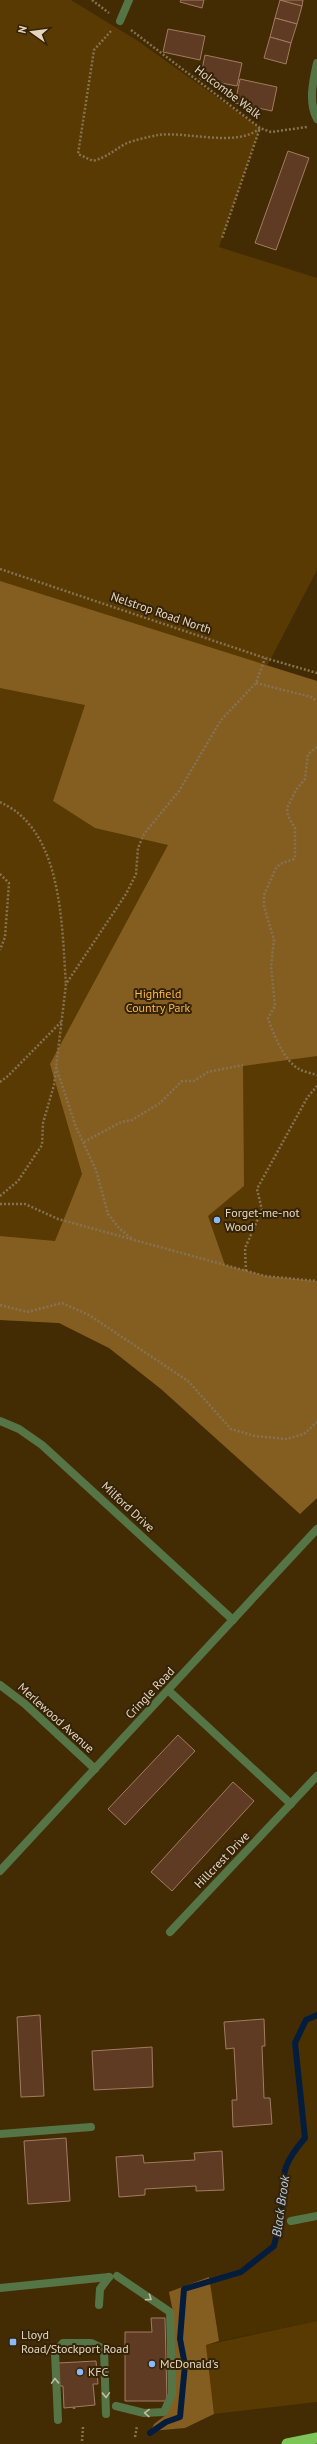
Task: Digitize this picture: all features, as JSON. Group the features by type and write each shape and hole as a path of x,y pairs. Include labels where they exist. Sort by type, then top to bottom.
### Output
{"highway":[{"path":"287,2444 317,2438"}],"street":[{"path":"120,21 129,0"},
{"path":"317,64 312,88 313,111 317,119"},
{"name":"Milford Drive","path":"0,1421 19,1429 42,1445 233,1620"},
{"name":"Cringle Road","path":"0,1871 169,1691 317,1529"},
{"name":"Merlewood Avenue","path":"0,1685 25,1704 95,1769"},
{"path":"169,1691 291,1804"},
{"name":"Hillcrest Drive","path":"170,1932 317,1776"},
{"path":"0,2134 91,2127"},
{"path":"291,2221 317,2216"},
{"path":"0,2288 109,2276 100,2289 99,2305"},
{"path":"116,2406 144,2413 164,2412 172,2394 170,2312 117,2276"},
{"path":"58,2420 54,2352 64,2343 90,2343 104,2349 106,2414"}],"path":[{"name":"Holcombe Walk","path":"92,0 260,128 222,238"},
{"path":"120,21 94,50 78,154 93,162 109,157 126,144 158,135 236,137 254,134 260,128 271,132 309,126"},
{"name":"Nelstrop Road North","path":"0,569 265,658 317,673"},
{"path":"66,984 126,894 136,874 138,848 144,834 179,791 221,720 256,683 265,658"},
{"path":"256,683 311,697 317,701"},
{"path":"317,747 308,754 305,779 296,790 287,808 288,816 295,828 295,856 276,868 264,895 264,906 274,940 271,966 274,1006 268,1018 285,1053 294,1066 300,1070 317,1075"},
{"path":"0,802 19,813 35,833 46,855 56,885 62,927 66,984 54,1085 43,1123 42,1145 18,1181 0,1196"},
{"path":"0,874 9,883 5,937 0,950"},
{"path":"0,1082 8,1076 61,1022"},
{"path":"56,1065 83,1142 96,1170 108,1214 119,1228 134,1240"},
{"path":"83,1142 121,1122 132,1120 160,1103 182,1081 194,1081 208,1072 243,1066"},
{"path":"246,1270 245,1248 262,1210 257,1189 307,1098 317,1086"},
{"path":"0,1204 25,1204 58,1219 265,1276 317,1281"},
{"path":"0,1305 28,1312 62,1303 89,1315 188,1381 230,1429 255,1436 286,1439 304,1434 317,1422"},
{"path":"135,2437 138,2419"},
{"path":"82,2441 83,2427"}],"shaded area":[{"path":"317,2016 317,2321 219,2341 209,2280 242,2272 275,2246 281,2210 282,2180 291,2154 305,2138 296,2043 307,2021"}],"green space":[{"name":"Highfield Country Park","path":"0,0 71,0 138,41 260,128 219,247 317,278 317,570 267,666 317,681 317,1498 300,1514 161,1389 109,1348 59,1323 0,1320"},
{"path":"0,581 317,681 317,1056 243,1066 244,1186 208,1216 225,1265 265,1276 317,1281 317,1498 300,1514 161,1389 109,1348 59,1323 0,1320 0,1236 55,1241 82,1174 50,1064 168,845 95,828 53,801 85,705 0,688"},
{"path":"209,2277 219,2341 206,2345 214,2414 185,2428 151,2431 154,2424 167,2414 173,2312 169,2292"},
{"path":"317,2321 317,2402 214,2414 206,2345"}],"building":[{"path":"181,0 204,0 202,8 180,2"},
{"path":"280,0 302,6 297,24 275,18"},
{"path":"280,0 303,0 302,6"},
{"path":"275,18 297,24 291,43 270,37"},
{"path":"168,29 205,36 200,60 163,52"},
{"path":"270,37 291,43 286,64 264,58"},
{"path":"205,55 242,63 237,86 200,79"},
{"path":"240,79 277,87 272,111 235,103"},
{"path":"288,151 309,158 276,250 255,243"},
{"path":"178,1735 195,1751 125,1825 108,1809"},
{"path":"233,1782 254,1801 172,1891 151,1872"},
{"path":"40,2015 44,2096 21,2097 17,2017"},
{"path":"264,2019 265,2046 262,2046 264,2098 270,2098 272,2124 233,2127 232,2100 237,2100 234,2048 226,2049 224,2022"},
{"path":"152,2047 153,2087 94,2090 92,2051"},
{"path":"66,2138 70,2201 28,2204 24,2141"},
{"path":"222,2151 224,2190 196,2191 196,2186 145,2189 145,2195 119,2197 116,2157 143,2155 144,2163 195,2160 194,2153"},
{"path":"151,2318 165,2318 167,2401 125,2401 125,2332 152,2332"},
{"path":"96,2361 98,2384 93,2384 95,2405 64,2408 63,2386 60,2386 58,2363"}],"waterway":[{"name":"Black Brook","path":"150,2433 166,2422 180,2417 185,2365 180,2339 184,2289 241,2272 274,2246 280,2219 283,2179 287,2164 291,2156 305,2138 295,2043 306,2020 317,2015"}],"place":[{"name":"Forget-me-not Wood","path":"217,1220"},
{"name":"Lloyd Road/Stockport Road","path":"13,2342"},
{"name":"McDonald's","path":"152,2364"},
{"name":"KFC","path":"80,2372"}]}
